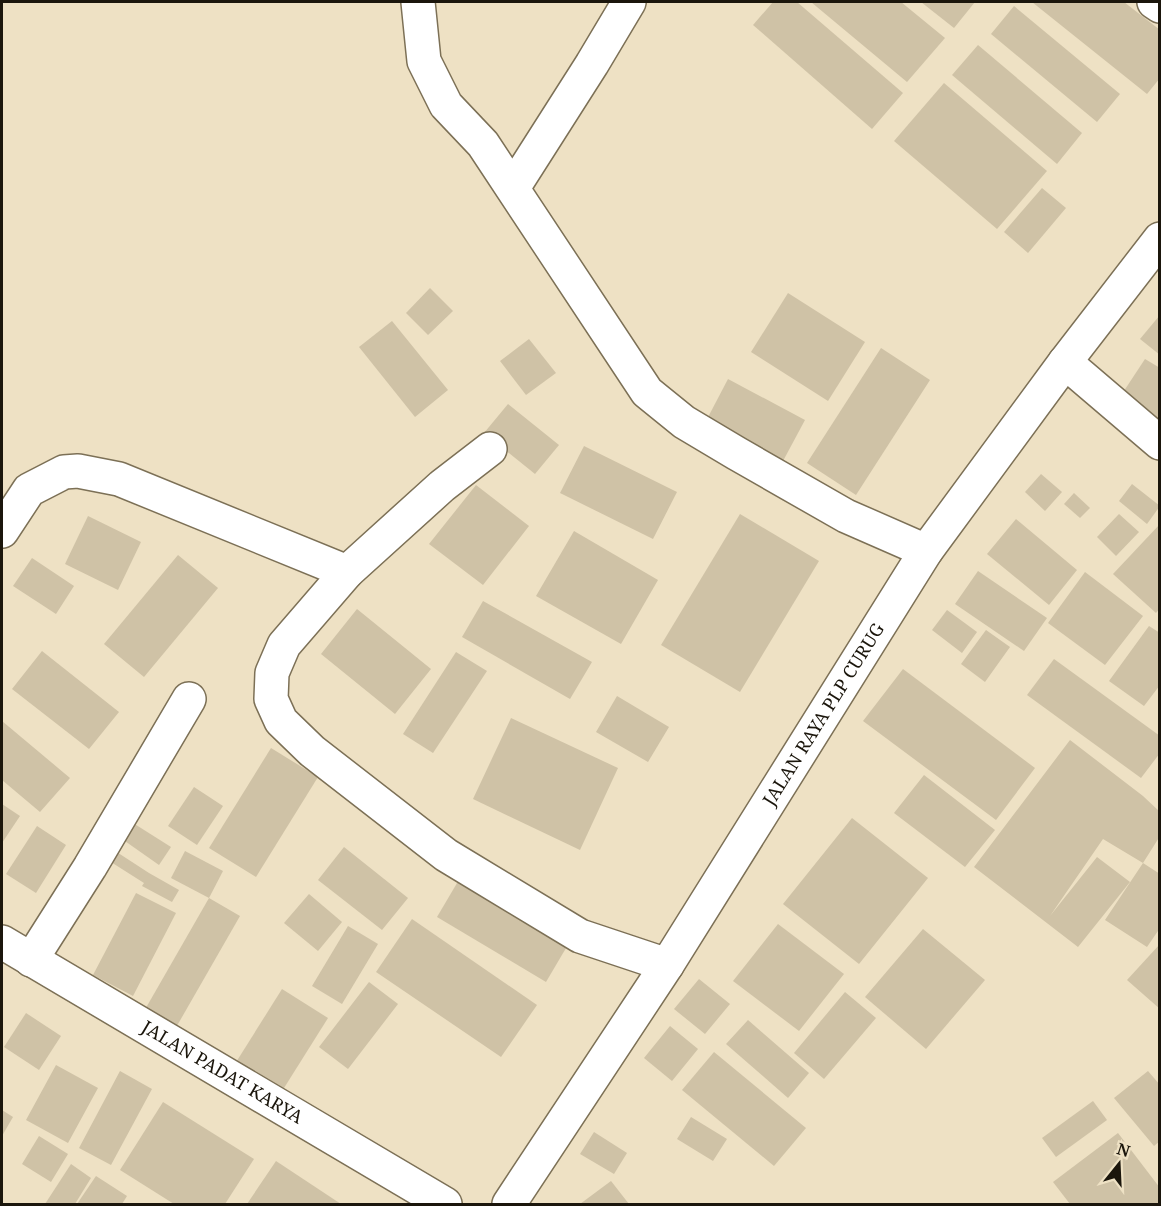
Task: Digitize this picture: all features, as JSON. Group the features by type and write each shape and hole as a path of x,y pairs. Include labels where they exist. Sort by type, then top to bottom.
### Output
{"street":[{"path":"418,2 424,61 446,105 483,144 647,392 684,422 846,516 926,551"},
{"path":"513,188 629,2"},
{"path":"1154,2 1160,6"},
{"name":"JALAN RAYA PLP CURUG","path":"509,1204 668,965 926,551 1065,362 1160,238"},
{"path":"1065,362 1160,443"},
{"path":"490,449 442,486 347,572 284,645 272,673 271,699 281,721 312,751 446,855 580,936 668,965"},
{"path":"2,531 29,490 64,472 78,471 119,479 347,572"},
{"path":"31,960 90,867 189,699"},
{"name":"JALAN PADAT KARYA","path":"2,942 445,1204"}],"building":[{"path":"773,2 797,2 903,93 872,129 753,25"},
{"path":"811,2 901,2 945,38 907,82"},
{"path":"921,2 975,2 954,28"},
{"path":"1032,2 1124,2 1160,30 1160,78 1147,94"},
{"path":"1014,6 1120,94 1097,122 991,34"},
{"path":"978,45 1082,133 1057,164 952,75"},
{"path":"944,83 1047,171 997,229 894,141"},
{"path":"1042,188 1066,208 1028,253 1004,232"},
{"path":"430,288 453,311 428,335 406,313"},
{"path":"788,293 865,342 828,401 751,352"},
{"path":"1160,315 1160,355 1140,339"},
{"path":"392,321 448,390 415,417 359,347"},
{"path":"529,339 556,373 526,395 500,361"},
{"path":"881,348 930,380 856,495 807,463"},
{"path":"1145,359 1160,368 1160,417 1155,423 1118,400"},
{"path":"728,379 805,420 783,461 706,421"},
{"path":"508,404 559,445 535,474 484,433"},
{"path":"584,446 677,492 653,539 560,493"},
{"path":"1041,474 1062,492 1045,511 1025,492"},
{"path":"1132,484 1160,506 1147,524 1119,501"},
{"path":"476,485 529,526 483,585 429,544"},
{"path":"1074,493 1090,508 1080,518 1064,504"},
{"path":"740,514 819,561 740,692 661,645"},
{"path":"1119,514 1139,532 1116,556 1097,537"},
{"path":"88,516 141,542 118,590 65,564"},
{"path":"1016,519 1077,570 1049,605 987,554"},
{"path":"1160,524 1160,608 1156,613 1113,574"},
{"path":"574,531 658,580 621,644 536,596"},
{"path":"178,555 218,588 144,677 104,644"},
{"path":"32,558 74,586 56,614 13,586"},
{"path":"978,571 1047,618 1024,651 955,604"},
{"path":"1085,572 1143,616 1105,665 1048,623"},
{"path":"483,601 592,662 570,699 462,637"},
{"path":"357,609 431,669 395,714 321,654"},
{"path":"947,610 977,632 962,653 932,630"},
{"path":"1149,626 1160,633 1160,685 1144,706 1109,681"},
{"path":"986,630 1010,647 985,682 961,664"},
{"path":"42,651 119,712 89,749 12,689"},
{"path":"456,652 487,671 433,753 403,734"},
{"path":"1054,659 1160,736 1160,753 1141,778 1027,695"},
{"path":"903,669 1035,768 996,820 863,721"},
{"path":"617,696 669,727 648,762 596,732"},
{"path":"511,718 618,768 580,850 473,799"},
{"path":"2,721 70,778 40,812 2,780"},
{"path":"1070,740 1143,796 1160,812 1160,836 1143,863 1103,839 1050,916 1097,857 1130,882 1078,947 974,867"},
{"path":"271,748 318,777 256,877 209,848"},
{"path":"924,775 995,830 965,867 894,813"},
{"path":"194,787 223,806 197,845 168,826"},
{"path":"2,804 20,816 2,843"},
{"path":"852,818 928,878 859,964 783,904"},
{"path":"133,823 171,847 159,865 122,839"},
{"path":"37,826 66,845 36,893 6,874"},
{"path":"109,847 179,890 172,902 142,886 144,883 103,857"},
{"path":"344,847 408,898 382,930 318,880"},
{"path":"185,851 223,871 209,898 171,878"},
{"path":"1143,863 1160,874 1160,928 1147,947 1105,920"},
{"path":"460,878 569,943 546,982 437,917"},
{"path":"136,893 176,913 133,996 93,975"},
{"path":"309,894 342,922 318,951 284,923"},
{"path":"209,898 240,916 174,1031 143,1013"},
{"path":"412,919 537,1005 501,1057 376,972"},
{"path":"778,924 844,974 799,1031 733,981"},
{"path":"348,926 378,944 342,1004 312,986"},
{"path":"923,929 985,980 926,1049 865,997"},
{"path":"1160,944 1160,1009 1127,980"},
{"path":"699,979 730,1004 705,1034 674,1009"},
{"path":"369,982 398,1004 348,1069 319,1047"},
{"path":"282,989 328,1018 279,1096 233,1067"},
{"path":"845,992 876,1018 824,1079 794,1053"},
{"path":"26,1013 61,1036 39,1070 4,1047"},
{"path":"748,1020 809,1073 788,1098 726,1044"},
{"path":"670,1026 698,1049 672,1081 644,1058"},
{"path":"714,1052 806,1128 774,1166 682,1090"},
{"path":"56,1065 98,1088 68,1143 26,1120"},
{"path":"120,1071 152,1089 111,1165 79,1148"},
{"path":"1148,1071 1160,1085 1160,1141 1154,1146 1114,1098"},
{"path":"1093,1101 1107,1120 1056,1157 1042,1138"},
{"path":"163,1102 254,1159 225,1204 174,1204 120,1170"},
{"path":"2,1110 13,1117 2,1136"},
{"path":"691,1117 727,1139 713,1161 677,1139"},
{"path":"594,1132 627,1153 614,1174 580,1154"},
{"path":"1118,1133 1160,1188 1160,1204 1070,1204 1053,1182"},
{"path":"39,1136 68,1154 51,1182 22,1164"},
{"path":"276,1161 341,1204 247,1204"},
{"path":"71,1164 91,1178 75,1204 45,1204"},
{"path":"96,1176 127,1196 122,1204 77,1204"},
{"path":"611,1181 629,1204 580,1204"}]}
